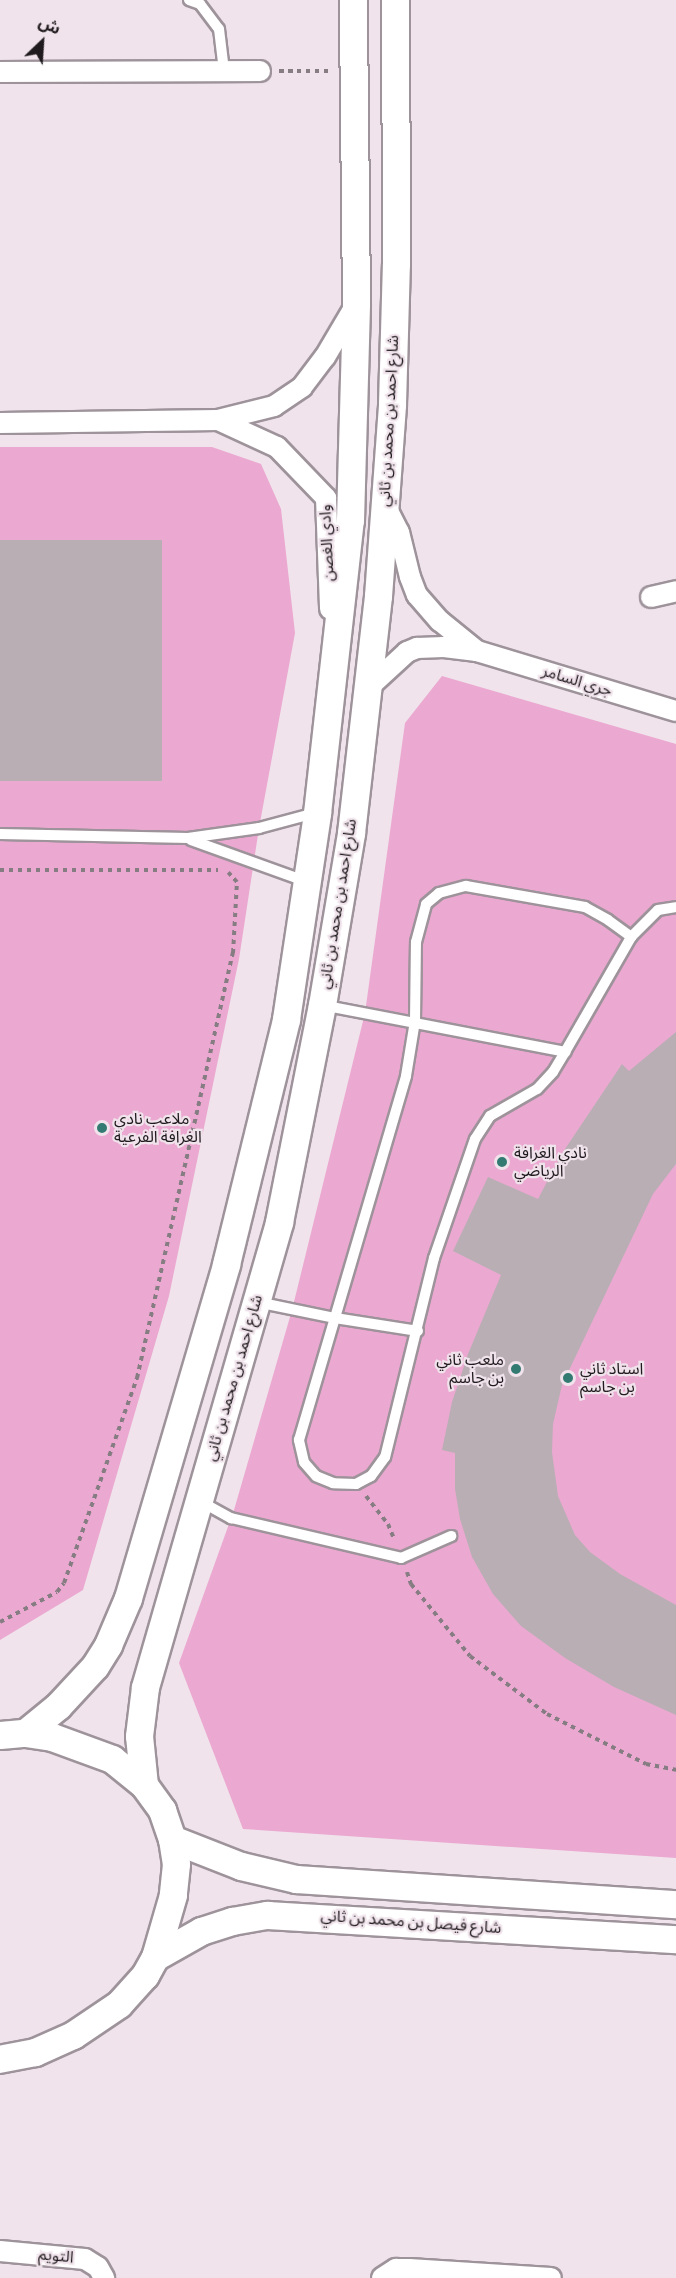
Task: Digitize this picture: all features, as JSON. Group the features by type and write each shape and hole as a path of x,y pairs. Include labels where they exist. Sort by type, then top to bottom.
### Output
{"street":[{"name":"شارع احمد بن محمد بن ثاني","path":"12,1734 58,1706 95,1666 108,1645 128,1598 177,1438 257,1147 290,999 333,686 350,520 356,303 353,0"},
{"name":"شارع احمد بن محمد بن ثاني","path":"144,1785 139,1736 145,1687 279,1222 322,1005 351,833 368,688 385,505 396,264 395,0"},
{"path":"0,72 260,71"},
{"name":"وادي الغصن","path":"0,423 218,420 274,406 302,387 325,357 356,303"},
{"name":"وادي الغصن","path":"218,420 277,447 326,498 333,686"},
{"name":"جري السامر","path":"385,505 399,532 417,595 440,621 477,651"},
{"path":"651,597 676,591"},
{"name":"جري السامر","path":"368,688 396,660 417,648 444,647 477,651 676,711"},
{"path":"0,2059 35,2052 89,2026 119,2004 145,1975 155,1957 173,1895 176,1864 172,1839 162,1810 144,1785 112,1759 96,1751 52,1737 12,1734"},
{"path":"172,1839 241,1866 296,1879 676,1904"},
{"name":"شارع فيصل بن محمد بن ثاني","path":"155,1957 201,1931 232,1921 267,1915 676,1939"},
{"name":"التويم","path":"0,2251 85,2259 98,2267 104,2278"},
{"path":"382,2278 396,2269 551,2278"}],"lane":[{"path":"189,0 200,4 219,29 224,71"},
{"path":"0,834 188,838 259,828 317,813"},
{"path":"188,838 305,881"},
{"path":"630,937 608,920 585,907 466,886 439,893 426,904 416,942 415,1021 406,1076 299,1440 304,1462 316,1476 333,1483 356,1484 371,1476 385,1457 418,1331 434,1258 475,1139 490,1116 537,1089 553,1072 630,937 658,910 676,907"},
{"path":"322,1005 415,1021 565,1052"},
{"path":"257,1302 335,1318 418,1331"},
{"path":"198,1500 231,1518 402,1558 451,1536"}],"path":[{"path":"260,71 353,71"},
{"path":"0,870 226,870 237,882 233,954 137,1378 64,1583 57,1592 0,1622"},
{"path":"356,1484 388,1524 411,1584 470,1656 547,1714 646,1764 676,1770"}],"shaded area":[{"name":"ملاعب نادي الغرافة الفرعية","path":"0,447 212,447 261,464 281,509 295,633 259,828 239,959 169,1296 83,1590 0,1640"},
{"name":"نادي الغرافة الرياضي","path":"442,676 676,744 676,1858 243,1829 179,1663 234,1510 292,1310 365,1013 405,723"}],"building":[{"path":"0,540 162,540 162,781 0,781"},
{"name":"استاد ثاني بن جاسم","path":"676,1032 676,1164 653,1194 562,1385 553,1424 552,1452 558,1496 575,1535 590,1552 620,1574 676,1605 676,1715 614,1687 565,1658 521,1626 493,1594 472,1557 460,1519 455,1489 455,1453 442,1450 452,1402 468,1354 501,1275 453,1251 488,1177 538,1199 561,1155 622,1064 629,1071"}],"place":[{"name":"ملاعب نادي الغرافة الفرعية","path":"102,1128"},
{"name":"نادي الغرافة الرياضي","path":"502,1162"},
{"name":"ملعب ثاني بن جاسم","path":"516,1369"},
{"name":"استاد ثاني بن جاسم","path":"568,1378"}]}
